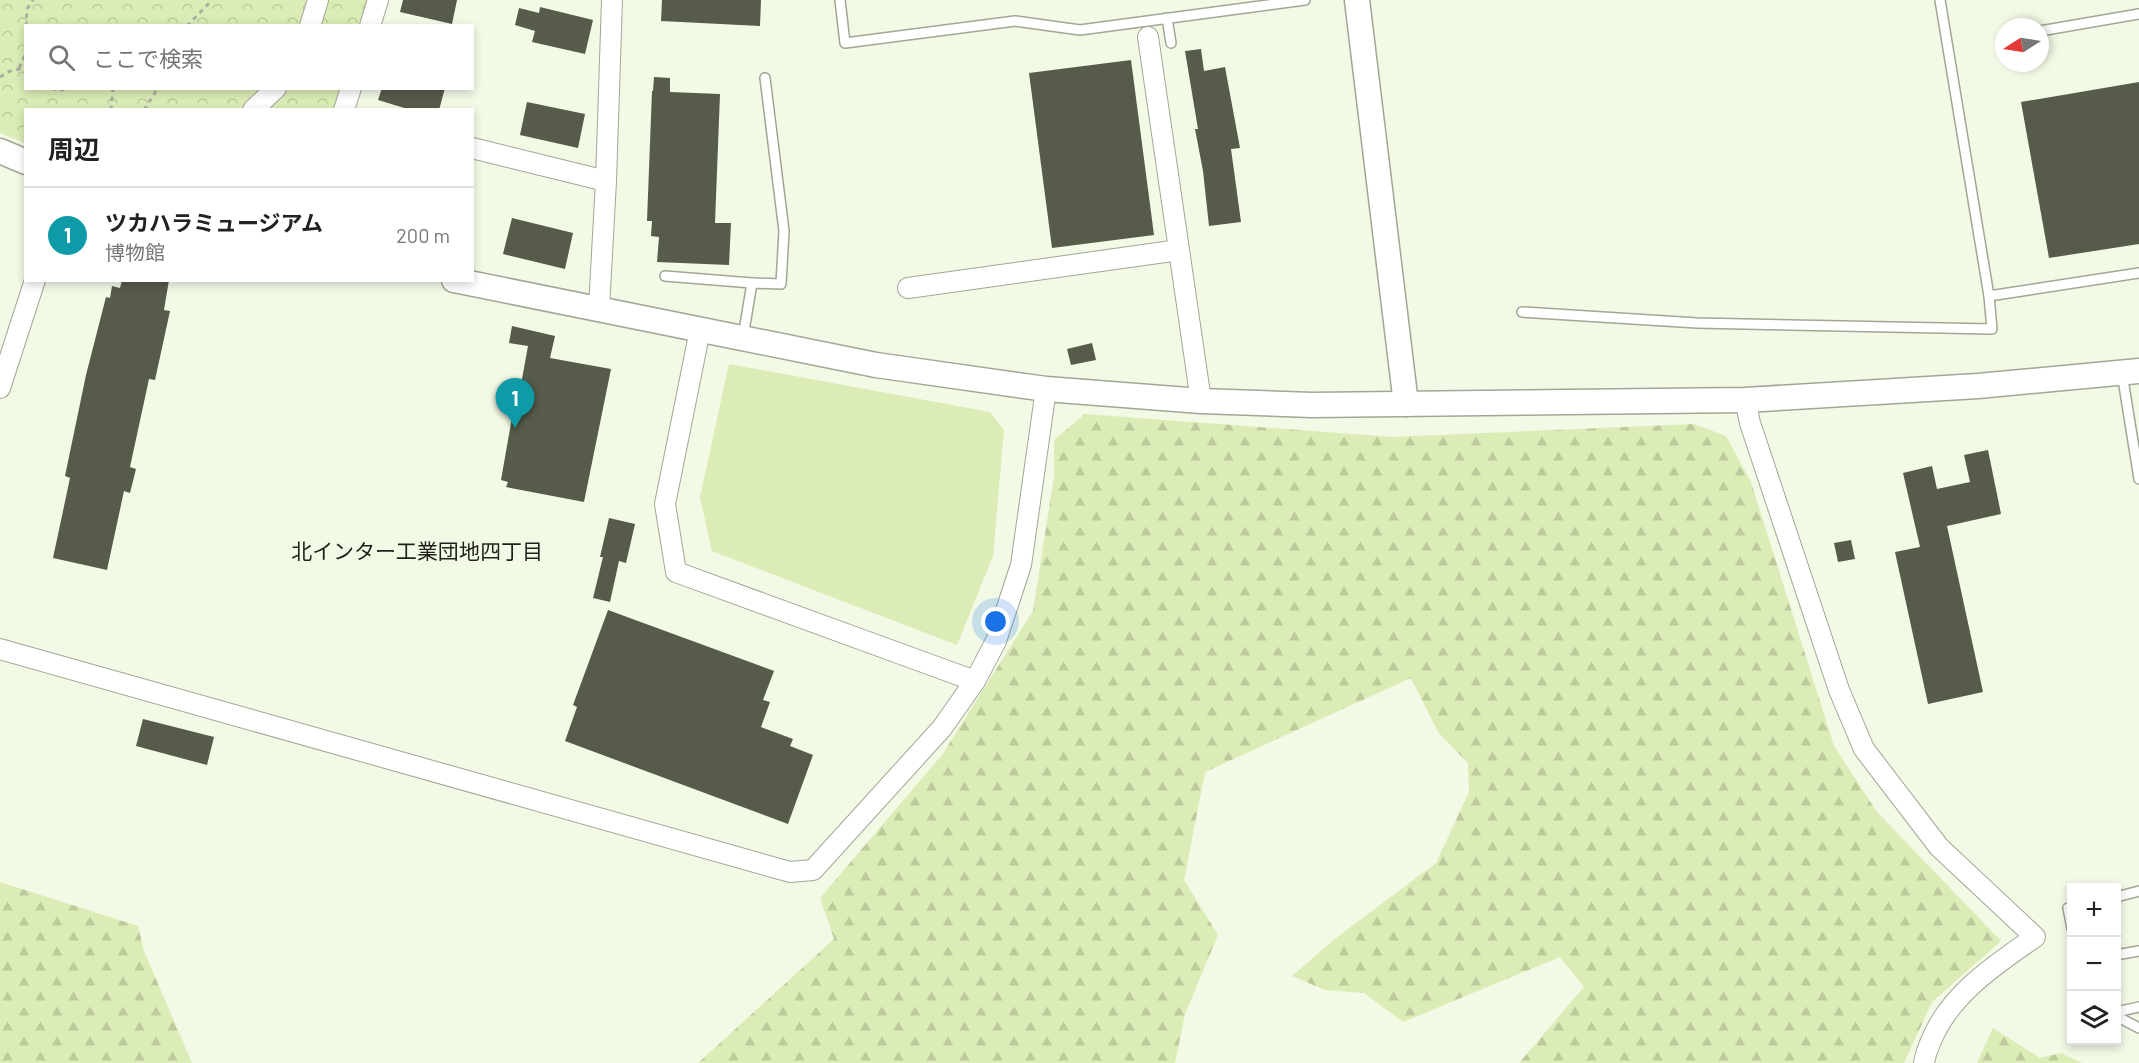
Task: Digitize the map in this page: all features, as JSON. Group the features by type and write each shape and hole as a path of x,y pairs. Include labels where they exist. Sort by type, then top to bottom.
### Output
{"street":[{"path":"311,24 318,0"},
{"path":"371,24 378,0"},
{"path":"599,308 612,0"},
{"path":"1357,0 1406,404"},
{"path":"1148,37 1201,401"},
{"path":"255,108 274,90"},
{"path":"346,108 350,90"},
{"path":"474,148 606,181"},
{"path":"0,151 24,161"},
{"path":"908,288 1179,250"},
{"path":"0,388 34,282"},
{"path":"464,282 876,365 1046,389 1201,401 1312,405 1745,400 1978,386 2131,372"},
{"path":"700,330 665,504 676,572 975,681"},
{"path":"0,649 790,872 813,870 942,728 975,681 996,642 1021,565 1046,389"},
{"path":"1745,400 1749,423 1839,690 1864,749 1940,847 2035,937 1964,991 1939,1021 1924,1063"}],"lane":[{"path":"840,0 845,43 1015,21 1080,30 1305,0"},
{"path":"1522,312 1697,323 1992,329 1989,296 1940,0"},
{"path":"2049,29 2139,14"},
{"path":"1167,18 1171,43"},
{"path":"665,276 781,284 784,231 765,78"},
{"path":"1989,296 2139,273"},
{"path":"743,337 752,283"},
{"path":"2131,372 2139,479"},
{"path":"2121,896 2139,891"},
{"path":"2121,954 2139,951"},
{"path":"2121,1012 2139,1007"},
{"path":"2121,1017 2139,1028"}],"path":[{"path":"26,24 27,9 33,0"},
{"path":"189,24 212,0"},
{"path":"19,69 24,58"},
{"path":"0,77 19,69 24,72"},
{"path":"111,108 113,90"},
{"path":"145,108 157,90"}],"green space":[{"path":"0,0 368,0 360,24 24,24 24,90 340,90 333,108 24,108 24,143 0,133"},
{"path":"729,364 990,412 1004,430 993,556 957,645 712,551 700,497"},
{"path":"1085,414 1392,437 1694,424 1726,436 1751,482 1834,746 1877,812 2001,941 1932,1002 1904,1063 1519,1063 1584,987 1560,957 1403,1022 1364,993 1325,990 1292,976 1336,938 1436,863 1469,792 1468,763 1438,732 1411,678 1205,772 1184,880 1218,935 1185,1014 1175,1063 698,1063 834,939 820,898 942,755 1033,611 1054,477 1054,440"},
{"path":"0,882 138,926 144,951 192,1063 0,1063"},
{"path":"1993,1028 2040,1058 2061,1053 2082,1063 1977,1063"}],"building":[{"path":"403,0 457,0 452,24 400,12"},
{"path":"662,0 761,0 760,26 661,21"},
{"path":"540,7 593,20 585,54 532,42 535,31 515,25 519,8 539,13"},
{"path":"1201,49 1204,71 1225,67 1240,148 1231,149 1241,222 1209,226 1203,171 1195,129 1198,129 1185,51"},
{"path":"1131,60 1154,235 1052,248 1029,73"},
{"path":"654,77 670,78 670,92 720,94 715,223 731,223 729,265 657,262 659,237 651,236 652,221 647,221"},
{"path":"2139,82 2139,244 2049,258 2021,102"},
{"path":"381,90 444,90 440,108 404,108 378,100"},
{"path":"527,102 585,114 578,148 520,135"},
{"path":"512,218 573,233 565,269 503,254"},
{"path":"122,282 169,282 164,310 170,311 155,380 149,379 130,467 136,469 130,493 124,491 107,570 53,558 70,478 65,476 86,375 106,297 110,298 112,286 120,288"},
{"path":"512,326 555,336 550,358 611,369 584,502 506,487 508,482 501,480 517,389 520,390 528,346 509,343"},
{"path":"1092,343 1096,360 1071,365 1067,349"},
{"path":"1988,450 2001,514 1947,526 1983,692 1928,704 1895,552 1920,547 1903,473 1932,466 1937,489 1970,482 1964,455"},
{"path":"609,518 635,524 626,563 619,561 610,602 593,598"},
{"path":"1851,540 1855,559 1838,562 1834,543"},
{"path":"608,610 774,671 763,700 770,702 761,727 793,739 790,746 813,755 788,824 565,741 577,707 573,705"},
{"path":"143,719 214,737 207,765 136,746"}],"place":[{"name":"ツカハラミュージアム","path":"515,428"}],"district":[{"name":"北インター工業団地四丁目","path":"417,552"}]}
